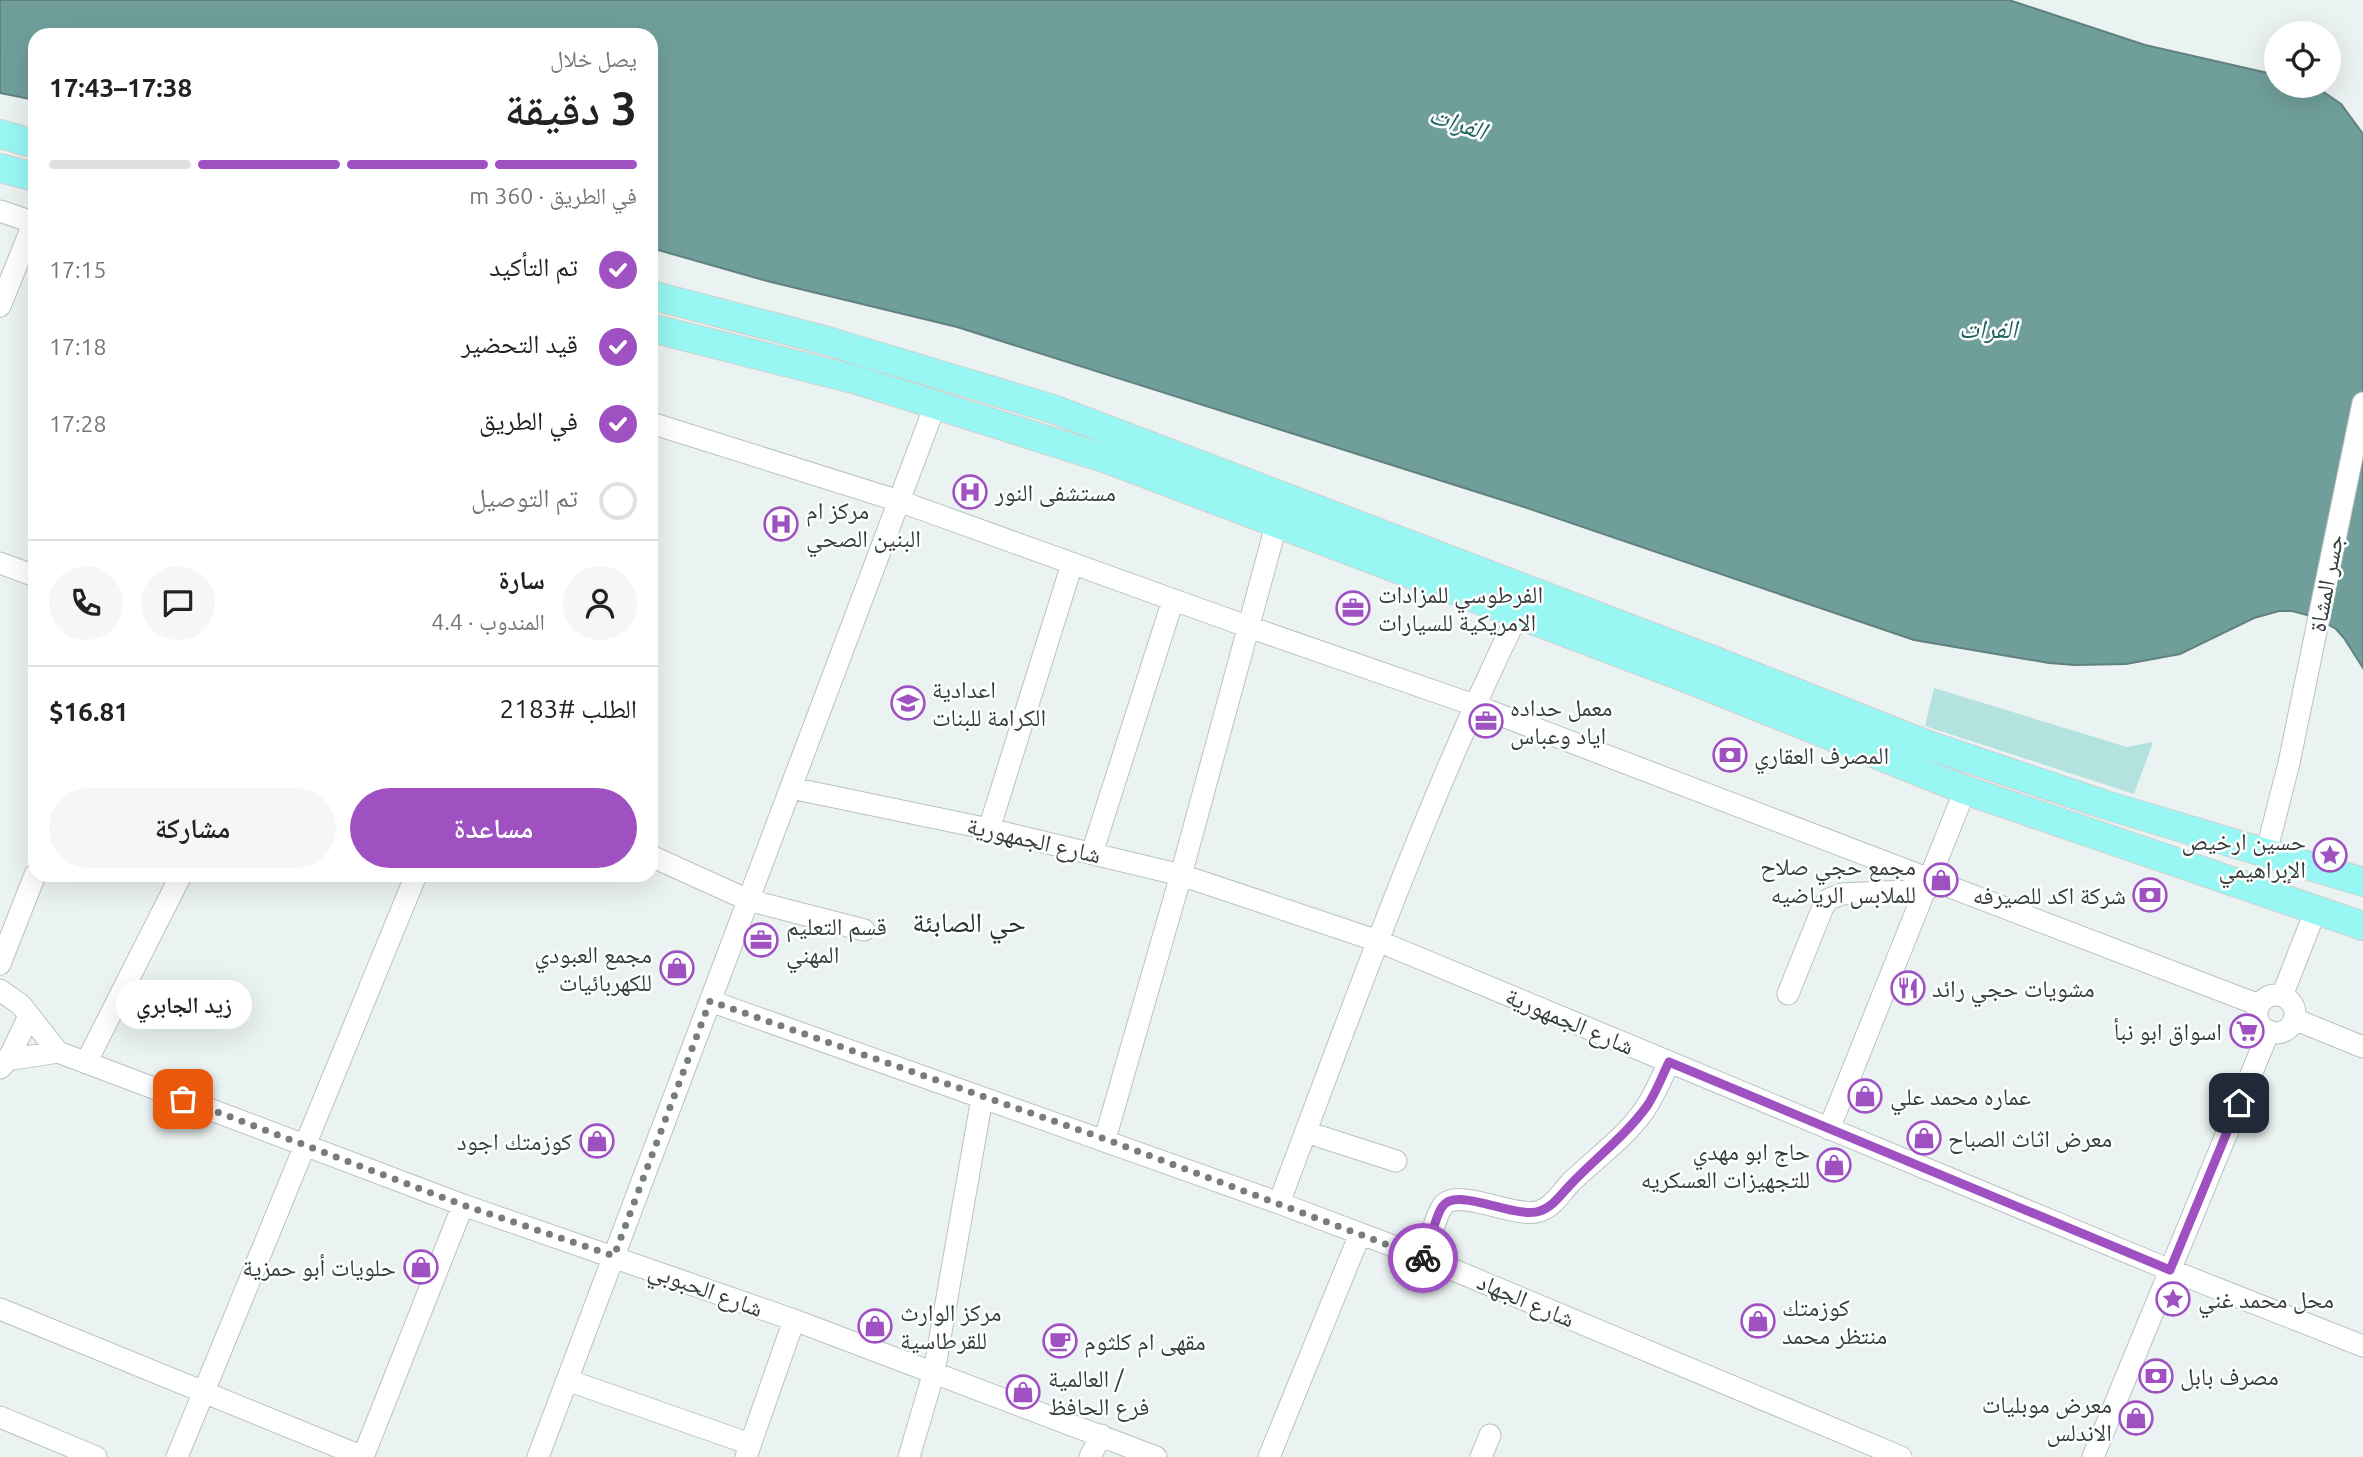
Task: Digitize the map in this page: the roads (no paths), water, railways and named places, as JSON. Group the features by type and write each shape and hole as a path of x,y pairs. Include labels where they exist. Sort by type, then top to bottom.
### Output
{"main road":[{"path":"0,134 28,142"},
{"path":"0,168 28,175"},
{"path":"658,297 824,340 1053,409 1411,559 1518,614 1965,790 2315,912 2363,926"},
{"path":"658,330 790,362 936,403 1107,459 1277,522 1411,559 1706,657 1941,750 2093,801 2363,883"}],"street":[{"path":"0,211 28,220"},
{"path":"0,306 28,239"},
{"path":"538,1457 936,403"},
{"name":"جسر المشاة","path":"2266,853 2289,763 2363,403"},
{"path":"658,425 899,501 1474,705 1928,886 2259,1005"},
{"path":"1105,1139 1181,875 1277,522"},
{"path":"0,564 28,574"},
{"path":"989,829 1072,564"},
{"path":"1092,853 1172,600"},
{"path":"1279,1203 1378,941 1474,705 1518,614"},
{"name":"شارع الجمهورية","path":"791,788 989,829 1181,875 1378,941 2170,1270 2363,1346"},
{"path":"1829,1129 1965,790"},
{"path":"658,859 748,900 864,930"},
{"path":"0,964 32,882"},
{"path":"86,1063 177,882"},
{"path":"177,1457 413,882"},
{"path":"1788,994 1817,920 1829,899 1842,894 1928,886"},
{"path":"2282,996 2315,912"},
{"name":"شارع الحبوبي","path":"0,990 21,1005 58,1052 463,1205 934,1371 1157,1457"},
{"path":"2269,996 2282,996 2291,1003 2294,1019 2291,1025 2281,1032 2269,1031 2259,1023 2259,1005 2269,996"},
{"name":"شارع الجهاد","path":"710,1001 1105,1139 1425,1258 1901,1457"},
{"path":"3,1063 29,1016"},
{"path":"2294,1019 2363,1047"},
{"path":"2093,1457 2269,1031"},
{"path":"3,1063 58,1052"},
{"path":"1425,1258 1442,1206 1451,1200 1463,1199 1527,1214 1551,1206 1570,1184 1634,1124 1650,1102 1669,1062"},
{"path":"909,1457 934,1371 982,1098"},
{"path":"1306,1132 1396,1161"},
{"path":"0,1309 363,1457 463,1205"},
{"path":"1269,1457 1360,1234"},
{"path":"567,1380 748,1451 794,1320"},
{"path":"0,1417 96,1457"},
{"path":"1090,1457 1101,1435"},
{"path":"1481,1457 1490,1435"}],"water":[{"name":"الفرات","path":"0,0 2009,0 2145,45 2264,72 2264,98 2332,98 2341,104 2363,134 2363,668 2336,629 2315,617 2292,611 2279,611 2254,618 2180,654 2126,664 2049,663 1914,640 1521,506 957,327 767,281 658,250 658,28 28,28 28,99 0,93"}],"place":[{"name":"مستشفى النور","path":"970,492"},
{"name":"مركز ام البنين الصحي","path":"781,524"},
{"name":"الفرطوسي للمزادات الامريكية للسيارات","path":"1353,608"},
{"name":"اعدادية الكرامة للبنات","path":"908,703"},
{"name":"معمل حداده اياد وعباس","path":"1486,721"},
{"name":"المصرف العقاري","path":"1730,755"},
{"name":"حسين ارخيص الإبراهيمي","path":"2330,855"},
{"name":"مجمع حجي صلاح للملابس الرياضيه","path":"1941,880"},
{"name":"شركة اكد للصيرفه","path":"2150,895"},
{"name":"قسم التعليم المهني","path":"761,940"},
{"name":"مجمع العبودي للكهربائيات","path":"677,968"},
{"name":"مشويات حجي رائد","path":"1908,988"},
{"name":"اسواق ابو نبأ","path":"2247,1031"},
{"name":"عماره محمد علي","path":"1865,1096"},
{"name":"زيد الجابري","path":"183,1099"},
{"name":"معرض اثاث الصباح","path":"1924,1138"},
{"name":"كوزمتك اجود","path":"597,1141"},
{"name":"حاج ابو مهدي للتجهيزات العسكريه","path":"1834,1165"},
{"name":"حلويات أبو حمزية","path":"421,1267"},
{"name":"محل محمد غني","path":"2173,1299"},
{"name":"كوزمتك منتظر محمد","path":"1758,1321"},
{"name":"مركز الوارث للقرطاسية","path":"875,1326"},
{"name":"مقهى ام كلثوم","path":"1060,1341"},
{"name":"مصرف بابل","path":"2156,1376"},
{"name":"العالمية / فرع الحافظ","path":"1023,1392"},
{"name":"معرض موبليات الاندلس","path":"2136,1418"}],"district":[{"name":"حي الصابئة","path":"969,921"}]}
